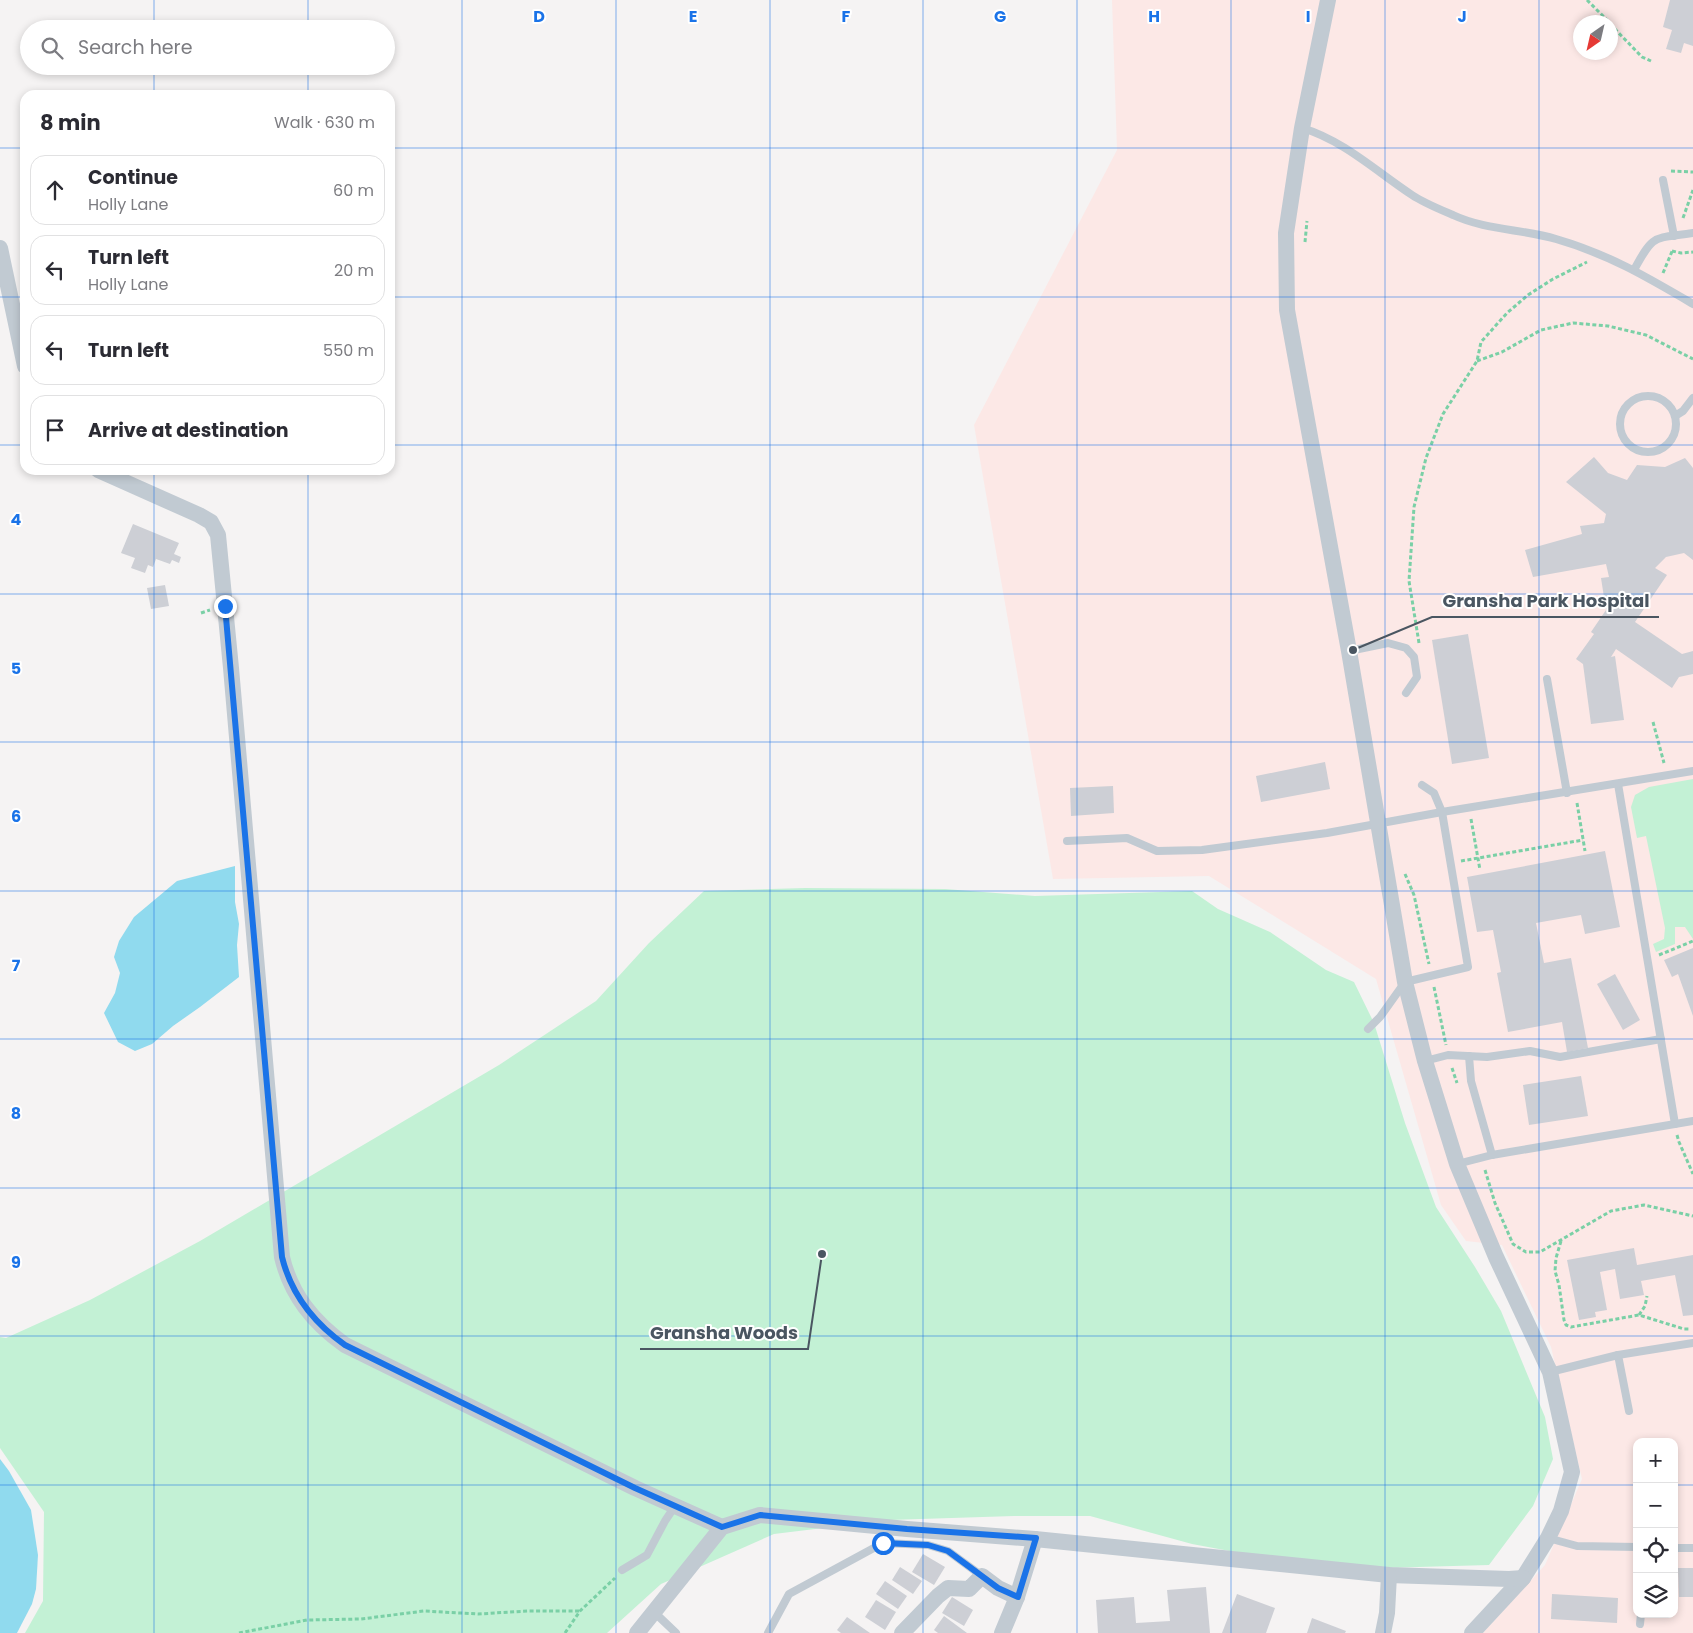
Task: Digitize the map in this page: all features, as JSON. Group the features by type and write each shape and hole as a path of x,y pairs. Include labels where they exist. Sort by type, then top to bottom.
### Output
{"street":[{"path":"1328,0 1302,128 1286,233 1287,310 1349,651 1405,982 1425,1061 1458,1164 1496,1257 1550,1372 1572,1472 1561,1511 1548,1538 1523,1578 1472,1633"},
{"path":"0,248 20,342"},
{"path":"109,475 199,515 211,522 218,535 230,651 282,1257 293,1288 326,1332 345,1345 626,1484 722,1527"},
{"path":"637,1633 722,1527 760,1515 907,1529 1036,1538 1389,1575 1523,1578"},
{"path":"1002,1633 1018,1597 1036,1538"},
{"path":"1383,1633 1387,1613 1389,1575"},
{"path":"902,1633 948,1588 969,1589 982,1576 998,1588 1018,1597"}],"lane":[{"path":"1302,128 1316,132 1342,146 1414,196 1455,216 1500,229 1554,238 1600,253 1693,304"},
{"path":"1663,180 1674,236"},
{"path":"1634,270 1651,242 1662,236 1693,233"},
{"path":"1647,396 1664,401 1671,408 1675,416 1676,425 1670,442 1653,452 1635,449 1623,436 1620,427 1624,409 1630,402 1647,396"},
{"path":"1675,416 1683,411 1693,398"},
{"path":"1349,651 1388,643 1406,648 1414,657 1417,677 1406,693"},
{"path":"1547,679 1567,793"},
{"path":"1068,841 1127,838 1157,851 1202,850 1327,834 1442,812 1693,771"},
{"path":"1618,784 1675,1124"},
{"path":"1368,1029 1380,1017 1405,982 1468,967 1442,812 1434,793 1422,785"},
{"path":"1425,1061 1448,1055 1487,1057 1530,1051 1560,1057 1661,1039"},
{"path":"1469,1056 1471,1080 1492,1155"},
{"path":"1458,1164 1481,1157 1693,1121"},
{"path":"1550,1372 1618,1355 1693,1343"},
{"path":"1618,1355 1629,1411"},
{"path":"622,1570 648,1555 675,1506"},
{"path":"1548,1538 1577,1546 1633,1547"},
{"path":"768,1633 789,1594 883,1543 928,1545 948,1551 982,1576"},
{"path":"1678,1548 1693,1548"},
{"path":"654,1612 676,1633"},
{"path":"1640,1624 1641,1618"}],"path":[{"path":"1587,0 1602,15"},
{"path":"1618,32 1642,57 1651,61"},
{"path":"1666,171 1693,172"},
{"path":"1305,243 1308,215"},
{"path":"1672,252 1681,254 1693,252"},
{"path":"1414,657 1419,648 1409,581 1414,507 1426,458 1443,414 1477,361 1481,342 1507,313 1528,295 1553,279 1585,264 1600,253"},
{"path":"1477,361 1502,352 1540,330 1573,323 1608,326 1646,335 1693,359"},
{"path":"1653,722 1668,776"},
{"path":"1576,791 1585,851"},
{"path":"1469,808 1480,870"},
{"path":"1451,863 1583,840"},
{"path":"1404,872 1414,895 1448,1055 1460,1092"},
{"path":"1647,960 1693,941"},
{"path":"1675,1124 1678,1142 1693,1174"},
{"path":"1481,1157 1495,1203 1513,1244 1526,1252 1540,1252 1611,1211 1644,1205 1693,1216"},
{"path":"1561,1240 1556,1258 1555,1272 1566,1325 1571,1327 1639,1316 1684,1329 1693,1329"},
{"path":"1639,1316 1645,1306 1647,1296"},
{"path":"565,1633 580,1611 601,1593 622,1570"},
{"path":"239,1633 307,1620 361,1619 424,1611 478,1614 528,1611 580,1611"}],"shaded area":[{"path":"1112,0 1693,0 1693,1633 1483,1633 1545,1565 1582,1479 1551,1347 1502,1245 1466,1241 1441,1205 1376,979 1209,876 1053,879 974,425 1117,150"}],"green space":[{"path":"1693,779 1693,939 1685,927 1675,927 1675,944 1656,952 1653,944 1664,939 1665,928 1646,836 1637,838 1631,807 1635,795 1649,787"},
{"path":"805,888 945,889 1035,896 1192,891 1218,909 1270,932 1326,970 1354,982 1374,1023 1405,1123 1436,1207 1501,1311 1545,1417 1553,1459 1533,1506 1489,1565 1382,1568 1267,1558 1192,1544 1090,1516 1014,1516 889,1520 774,1534 661,1584 607,1633 25,1633 43,1601 44,1512 0,1448 0,1337 6,1338 90,1300 200,1241 499,1065 596,1001 649,943 704,891"}],"water":[{"path":"235,866 235,902 239,924 237,945 239,977 152,1044 135,1051 118,1042 104,1013 115,993 120,973 114,957 119,941 134,917 177,881"},
{"path":"0,1459 31,1510 38,1555 36,1589 32,1604 17,1633 0,1633"}],"building":[{"path":"1670,0 1693,0 1693,46 1684,43 1681,53 1666,49 1672,30 1663,27"},
{"path":"1594,457 1608,473 1627,480 1637,465 1665,467 1685,458 1693,468 1693,560 1684,553 1666,557 1655,568 1667,575 1635,622 1682,654 1693,651 1693,674 1679,677 1672,688 1616,649 1611,657 1615,656 1624,720 1591,724 1583,664 1576,659 1594,634 1591,632 1606,610 1601,578 1609,577 1606,564 1533,577 1525,550 1582,534 1580,526 1604,523 1606,514 1566,482"},
{"path":"133,524 179,543 174,554 181,557 179,563 172,560 170,564 156,559 153,567 148,565 145,573 131,568 135,558 121,553"},
{"path":"165,585 169,606 151,609 147,588"},
{"path":"1468,634 1489,758 1452,764 1432,640"},
{"path":"1325,762 1330,789 1261,802 1256,776"},
{"path":"1113,786 1114,813 1071,816 1070,788"},
{"path":"1605,851 1620,927 1585,934 1581,915 1536,923 1544,963 1571,958 1588,1048 1567,1052 1562,1022 1508,1032 1497,973 1501,972 1493,930 1477,932 1467,877"},
{"path":"1693,948 1693,1016 1678,974 1672,977 1664,960"},
{"path":"1615,974 1640,1020 1623,1030 1597,984"},
{"path":"1581,1076 1588,1116 1529,1125 1523,1085"},
{"path":"1634,1248 1637,1265 1693,1255 1693,1315 1683,1316 1675,1275 1641,1281 1644,1295 1620,1299 1615,1269 1600,1272 1607,1310 1595,1312 1596,1317 1579,1320 1567,1260"},
{"path":"923,1554 945,1567 934,1585 912,1572"},
{"path":"900,1567 922,1581 913,1594 892,1580"},
{"path":"1678,1568 1693,1568 1693,1597 1679,1597"},
{"path":"885,1581 907,1596 898,1609 876,1594"},
{"path":"1206,1587 1210,1633 1098,1633 1096,1600 1134,1597 1136,1623 1170,1621 1167,1590"},
{"path":"1237,1594 1275,1608 1266,1633 1222,1633"},
{"path":"1552,1594 1618,1598 1617,1623 1551,1619"},
{"path":"952,1597 973,1610 964,1626 942,1613"},
{"path":"876,1600 896,1612 885,1630 865,1617"},
{"path":"944,1616 967,1633 938,1633 934,1630"},
{"path":"847,1617 870,1633 841,1633 837,1630"},
{"path":"1312,1618 1346,1631 1345,1633 1307,1633"}],"place":[{"name":"Gransha Park Hospital","path":"1353,650"},
{"name":"Gransha Woods","path":"822,1254"}],"route":[{"path":"225,606 282,1257 293,1288 302,1302 326,1332 345,1345 635,1488 722,1527 760,1515 907,1529 1036,1538 1018,1597 998,1588 948,1551 928,1545 883,1543"}]}
